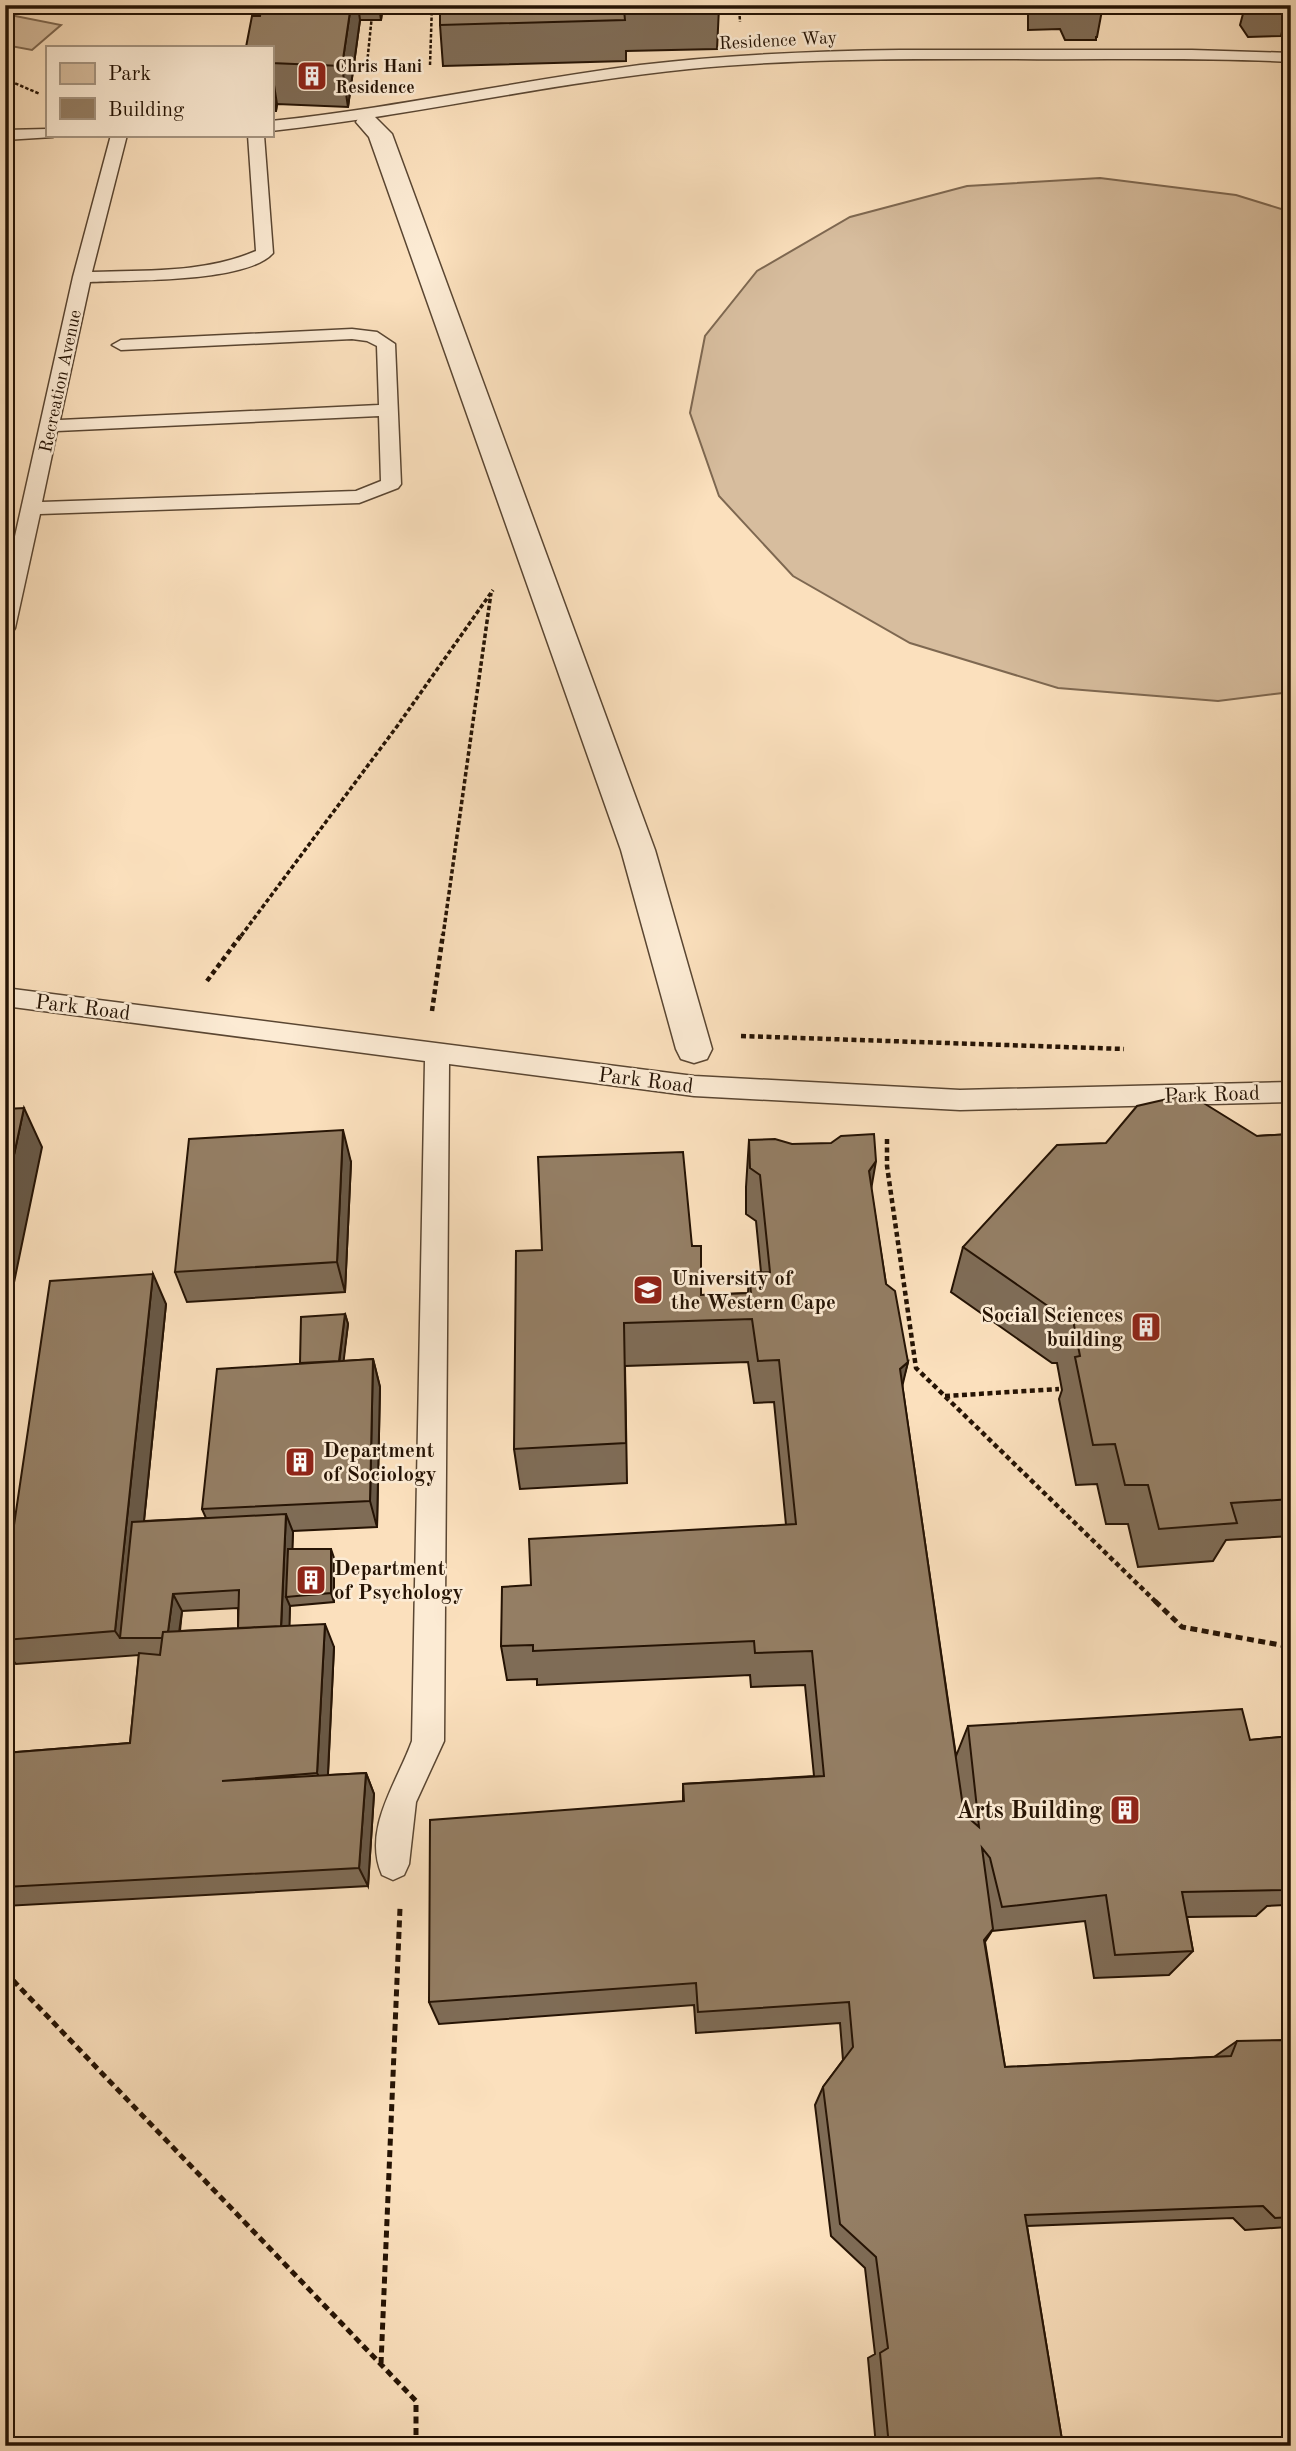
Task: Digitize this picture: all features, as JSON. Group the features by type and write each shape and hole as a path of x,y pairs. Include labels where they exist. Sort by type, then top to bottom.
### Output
{"street":[{"path":"367,122 380,134 638,850 694,1049"}],"lane":[{"name":"Residence Way","path":"273,127 461,100 593,77 688,64 764,58 841,55 1291,58"},
{"path":"5,135 46,134"},
{"name":"Recreation Avenue","path":"5,628 82,276 119,136"},
{"path":"82,276 197,271 246,263 265,253 256,136"},
{"path":"32,508 359,497 391,484 386,344 371,336 352,334 121,345"},
{"path":"50,426 388,410"},
{"path":"5,533 27,535"},
{"name":"Park Road","path":"5,997 694,1086 960,1100 1291,1091"},
{"path":"393,1864 396,1820 401,1800 428,1741 437,1053"}],"path":[{"path":"366,77 373,5"},
{"path":"372,11 432,8 430,77"},
{"path":"5,79 46,97"},
{"path":"200,990 398,725 491,592 525,536"},
{"path":"431,1015 491,592"},
{"path":"887,1136 887,1166 916,1368 1182,1628 1291,1647"},
{"path":"944,1396 1059,1390"},
{"path":"381,2365 400,1898"},
{"path":"5,1972 416,2401 416,2446"}],"green space":[{"path":"5,14 61,25 32,50 5,45"},
{"path":"1100,178 1236,195 1291,212 1291,692 1218,701 1058,688 910,643 793,576 719,496 690,413 705,336 757,271 850,217 967,186"}],"building":[{"path":"262,5 351,5 342,66 273,63 273,46 246,46 252,16 260,16"},
{"path":"440,5 718,5 719,8 624,10 625,20 440,25"},
{"name":"Social Sciences building","path":"1189,1094 1257,1136 1291,1134 1291,1499 1231,1503 1237,1523 1159,1529 1148,1485 1125,1485 1115,1444 1093,1445 1075,1357 1080,1356 1073,1320 1068,1320 963,1247 1057,1145 1106,1143 1137,1106"},
{"path":"24,1108 5,1197 5,1109"},
{"path":"343,1130 337,1262 175,1272 189,1139"},
{"name":"Arts Building","path":"874,1134 876,1161 869,1171 886,1284 895,1291 908,1362 900,1369 964,1814 979,1827 968,1726 1242,1709 1250,1740 1291,1736 1291,1881 1285,1881 1285,1890 1182,1892 1193,1951 1115,1955 1106,1895 1002,1907 990,1858 982,1848 993,1929 984,1940 1005,2067 1231,2056 1237,2041 1283,2040 1291,2077 1291,2090 1284,2100 1291,2128 1291,2217 1275,2218 1263,2206 1025,2215 1063,2446 889,2446 880,2353 888,2348 876,2257 840,2224 823,2087 853,2047 849,2002 698,2012 696,1983 429,2002 430,1820 684,1801 683,1784 824,1776 812,1651 755,1653 754,1641 533,1651 533,1645 501,1646 502,1587 531,1585 529,1539 796,1524 779,1360 758,1361 752,1319 624,1323 626,1443 514,1449 516,1251 542,1250 538,1157 683,1152 692,1246 701,1246 701,1295 751,1293 749,1273 770,1272 760,1175 750,1168 749,1140 775,1139 792,1144 831,1143 841,1136"},
{"path":"153,1274 115,1631 5,1640 5,1586 50,1281"},
{"path":"345,1314 339,1361 300,1363 301,1317"},
{"name":"Department of Sociology","path":"373,1359 370,1501 202,1509 217,1369"},
{"path":"286,1514 281,1626 238,1628 239,1590 173,1594 168,1632 163,1632 162,1638 120,1638 132,1522"},
{"name":"Department of Psychology","path":"288,1549 331,1549 331,1593 286,1597"},
{"path":"325,1624 317,1773 222,1781 366,1773 359,1868 5,1887 5,1753 130,1743 139,1653 160,1655 163,1632"}],"place":[{"name":"Chris Hani Residence","path":"312,76"},
{"name":"University of the Western Cape","path":"648,1290"},
{"name":"Social Sciences building","path":"1146,1327"},
{"name":"Department of Sociology","path":"300,1462"},
{"name":"Department of Psychology","path":"311,1580"},
{"name":"Arts Building","path":"1125,1810"}]}
